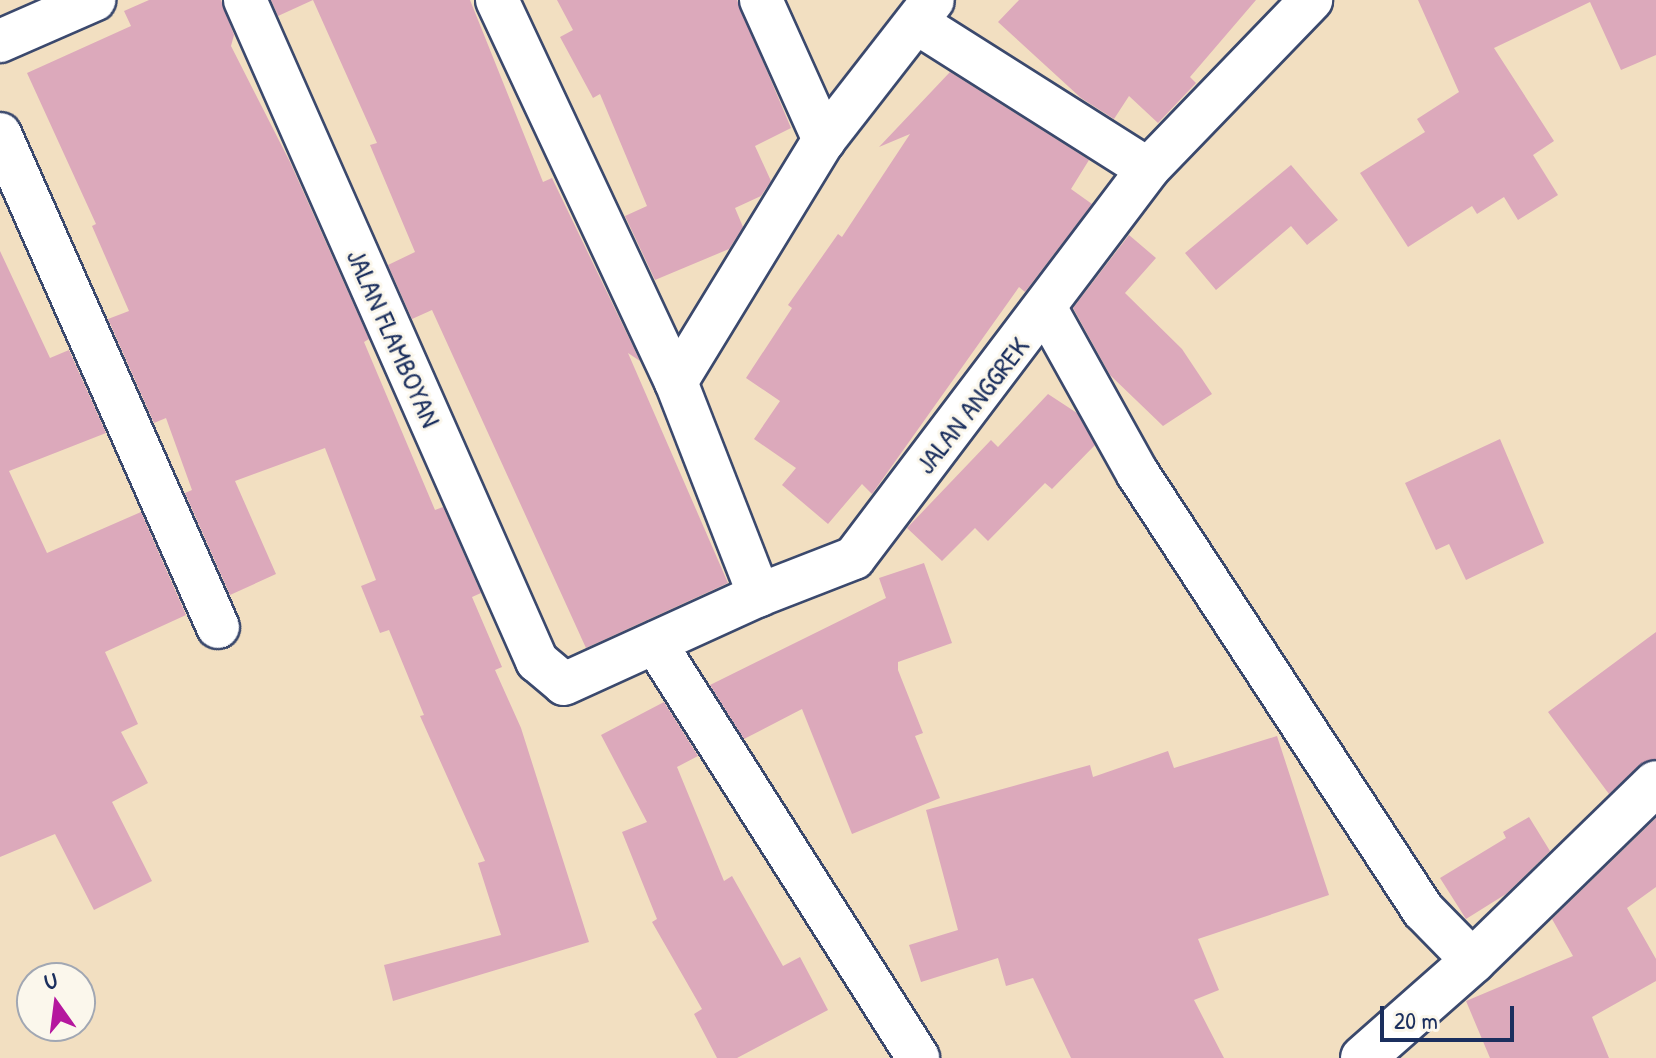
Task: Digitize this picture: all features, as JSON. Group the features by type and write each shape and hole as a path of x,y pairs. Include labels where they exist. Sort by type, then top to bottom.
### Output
{"street":[{"path":"0,41 94,0"},
{"name":"JALAN FLAMBOYAN","path":"245,0 537,661 547,672"},
{"path":"497,0 676,382 759,595"},
{"path":"761,0 824,140"},
{"name":"JALAN ANGGREK","path":"547,672 564,684 759,595 854,558 1046,309 1148,169 1311,0"},
{"path":"676,382 824,140 925,11 1148,169"},
{"path":"0,134 218,627"},
{"path":"1046,309 1146,486 1423,910 1473,961"},
{"path":"655,643 918,1058"},
{"path":"1363,1058 1473,961 1656,783"}],"building":[{"path":"149,0 221,0 234,35 231,46 290,162 369,339 364,342 435,510 443,507 481,593 472,597 502,667 495,670 521,728 589,942 393,1001 384,965 501,935 478,863 485,861 420,716 424,715 389,630 380,633 361,586 376,580 325,448 235,481 276,574 230,595 185,493 192,490 166,418 154,423 108,319 129,311 92,226 96,224 27,73 131,26 124,11"},
{"path":"271,0 313,0 278,16"},
{"path":"313,0 470,0 543,182 552,178 640,361 628,353 728,583 586,648 432,310 412,319 388,265 415,252 370,145 377,143"},
{"path":"557,0 737,0 791,128 755,146 771,181 761,196 735,208 743,227 729,249 655,280 625,216 647,206 600,94 593,98 560,37 573,30"},
{"path":"1019,0 1256,0 1190,77 1196,83 1158,123 1129,96 1114,119 1081,98 998,22"},
{"path":"1418,0 1656,0 1656,55 1621,70 1590,2 1494,48 1554,141 1533,155 1558,195 1518,220 1504,197 1477,214 1472,206 1408,247 1360,173 1425,132 1417,119 1459,92"},
{"path":"950,72 1089,160 1071,189 1092,204 1025,292 1019,287 872,494 862,484 828,524 782,485 796,468 754,439 780,401 746,378 792,308 788,305 838,234 842,237 910,134 879,147"},
{"path":"1291,165 1338,220 1307,245 1291,226 1216,290 1185,253"},
{"path":"1129,235 1156,258 1125,293 1182,349 1212,394 1163,426 1110,375 1073,308"},
{"path":"0,251 50,358 69,350 106,433 9,471 47,553 141,512 186,615 105,652 138,724 121,732 148,783 112,802 152,881 94,910 55,834 0,857"},
{"path":"1048,394 1077,413 1095,445 1052,489 1045,483 988,541 975,528 942,561 907,528 991,440 998,447"},
{"path":"1500,439 1544,543 1466,580 1449,544 1436,550 1405,483"},
{"path":"924,563 952,643 898,662 898,670 923,733 915,736 940,798 852,834 802,709 744,739 710,685 886,598 879,578"},
{"path":"1656,632 1656,759 1639,765 1609,794 1548,712"},
{"path":"664,702 698,756 677,767 724,881 732,876 783,966 800,957 828,1010 737,1058 717,1058 694,1014 702,1009 652,922 657,919 622,832 647,822 601,735"},
{"path":"1277,736 1329,895 1198,939 1219,990 1194,1000 1224,1058 1071,1058 1033,978 1006,986 998,958 921,982 909,945 958,930 926,810 1090,765 1093,777 1168,751 1174,768"},
{"path":"1529,817 1550,851 1506,894 1466,919 1440,878 1506,838 1503,832"},
{"path":"1656,818 1656,887 1627,908 1656,959 1656,981 1592,1017 1609,1058 1490,1058 1466,1001 1573,956 1552,919"}]}
